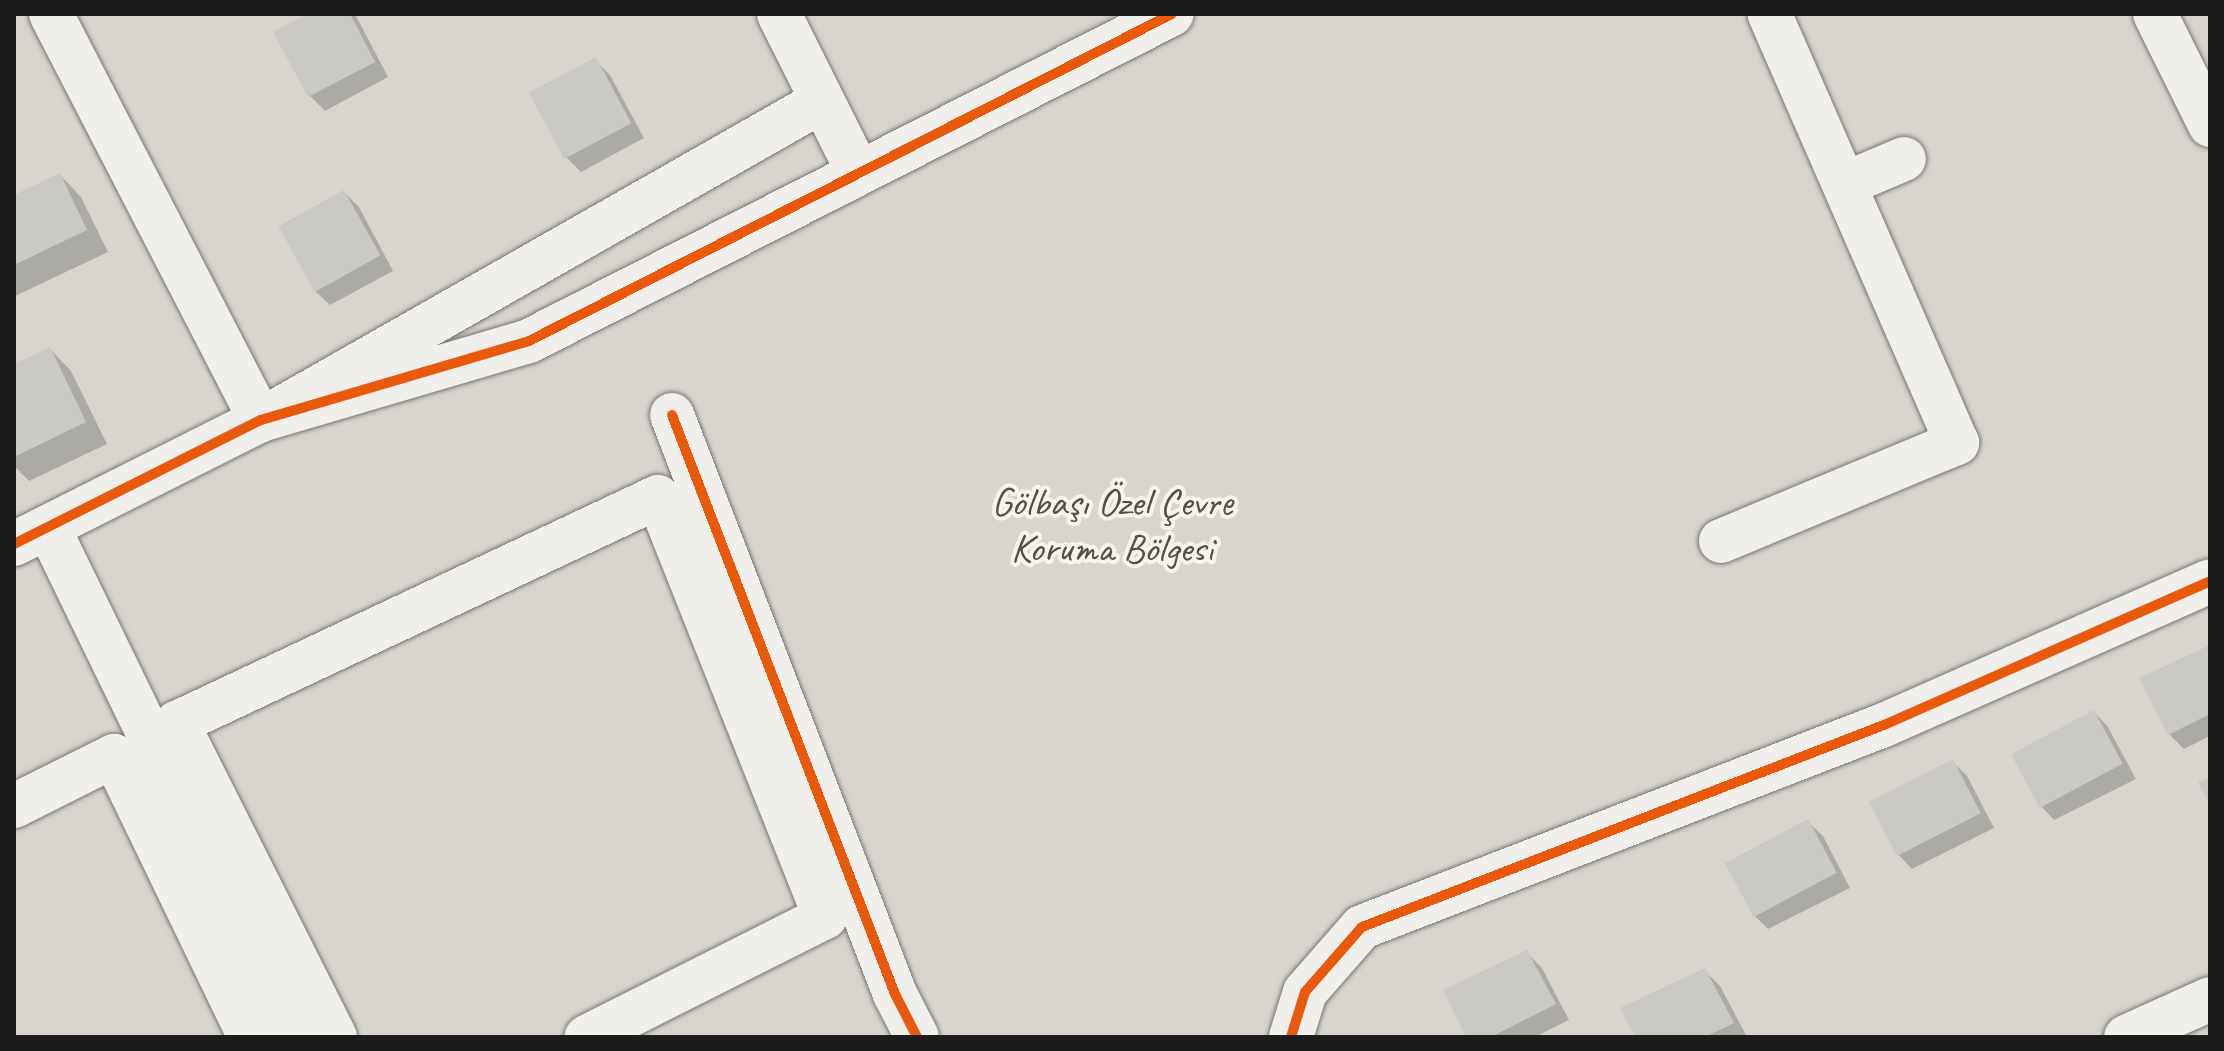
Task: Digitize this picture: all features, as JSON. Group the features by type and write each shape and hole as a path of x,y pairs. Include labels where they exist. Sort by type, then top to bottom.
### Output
{"street":[{"path":"51,14 261,420"},
{"path":"779,14 857,170"},
{"path":"261,420 529,341 857,170 1172,14"},
{"path":"1721,541 1957,443 1770,14"},
{"path":"2155,14 2196,63 2210,125"},
{"path":"296,1037 31,535 261,420 822,101"},
{"path":"1845,184 1904,159"},
{"path":"672,415 895,994 917,1037"},
{"path":"335,1037 177,723 658,497 825,917 586,1037"},
{"path":"1291,1037 1305,992 1362,927 1884,725 2210,581"},
{"path":"14,806 114,756 250,1037"},
{"path":"2126,1037 2210,999"}],"green space":[{"name":"Gölbaşı Özel Çevre Koruma Bölgesi","path":"14,14 2210,14 2210,1037 14,1037"}],"building":[{"path":"307,14 350,14 375,62 308,97 273,32"},
{"path":"596,57 631,123 564,159 529,93"},
{"path":"60,173 87,230 14,265 14,195"},
{"path":"344,190 380,256 315,292 278,226"},
{"path":"50,347 86,422 14,457 14,364"},
{"path":"2210,645 2210,714 2168,735 2139,678"},
{"path":"2094,710 2123,764 2040,808 2011,754"},
{"path":"1953,759 1981,813 1897,856 1869,802"},
{"path":"2210,777 2210,806 2198,782"},
{"path":"1808,819 1837,873 1754,917 1725,863"},
{"path":"1527,950 1556,1004 1491,1037 1466,1037 1443,990"},
{"path":"1705,968 1734,1023 1705,1037 1635,1037 1620,1008"}],"cycle path":[{"path":"14,544 261,420 529,341 1172,14"},
{"path":"672,415 895,994 917,1037"},
{"path":"1291,1037 1305,992 1362,927 1884,725 2210,581"}]}
